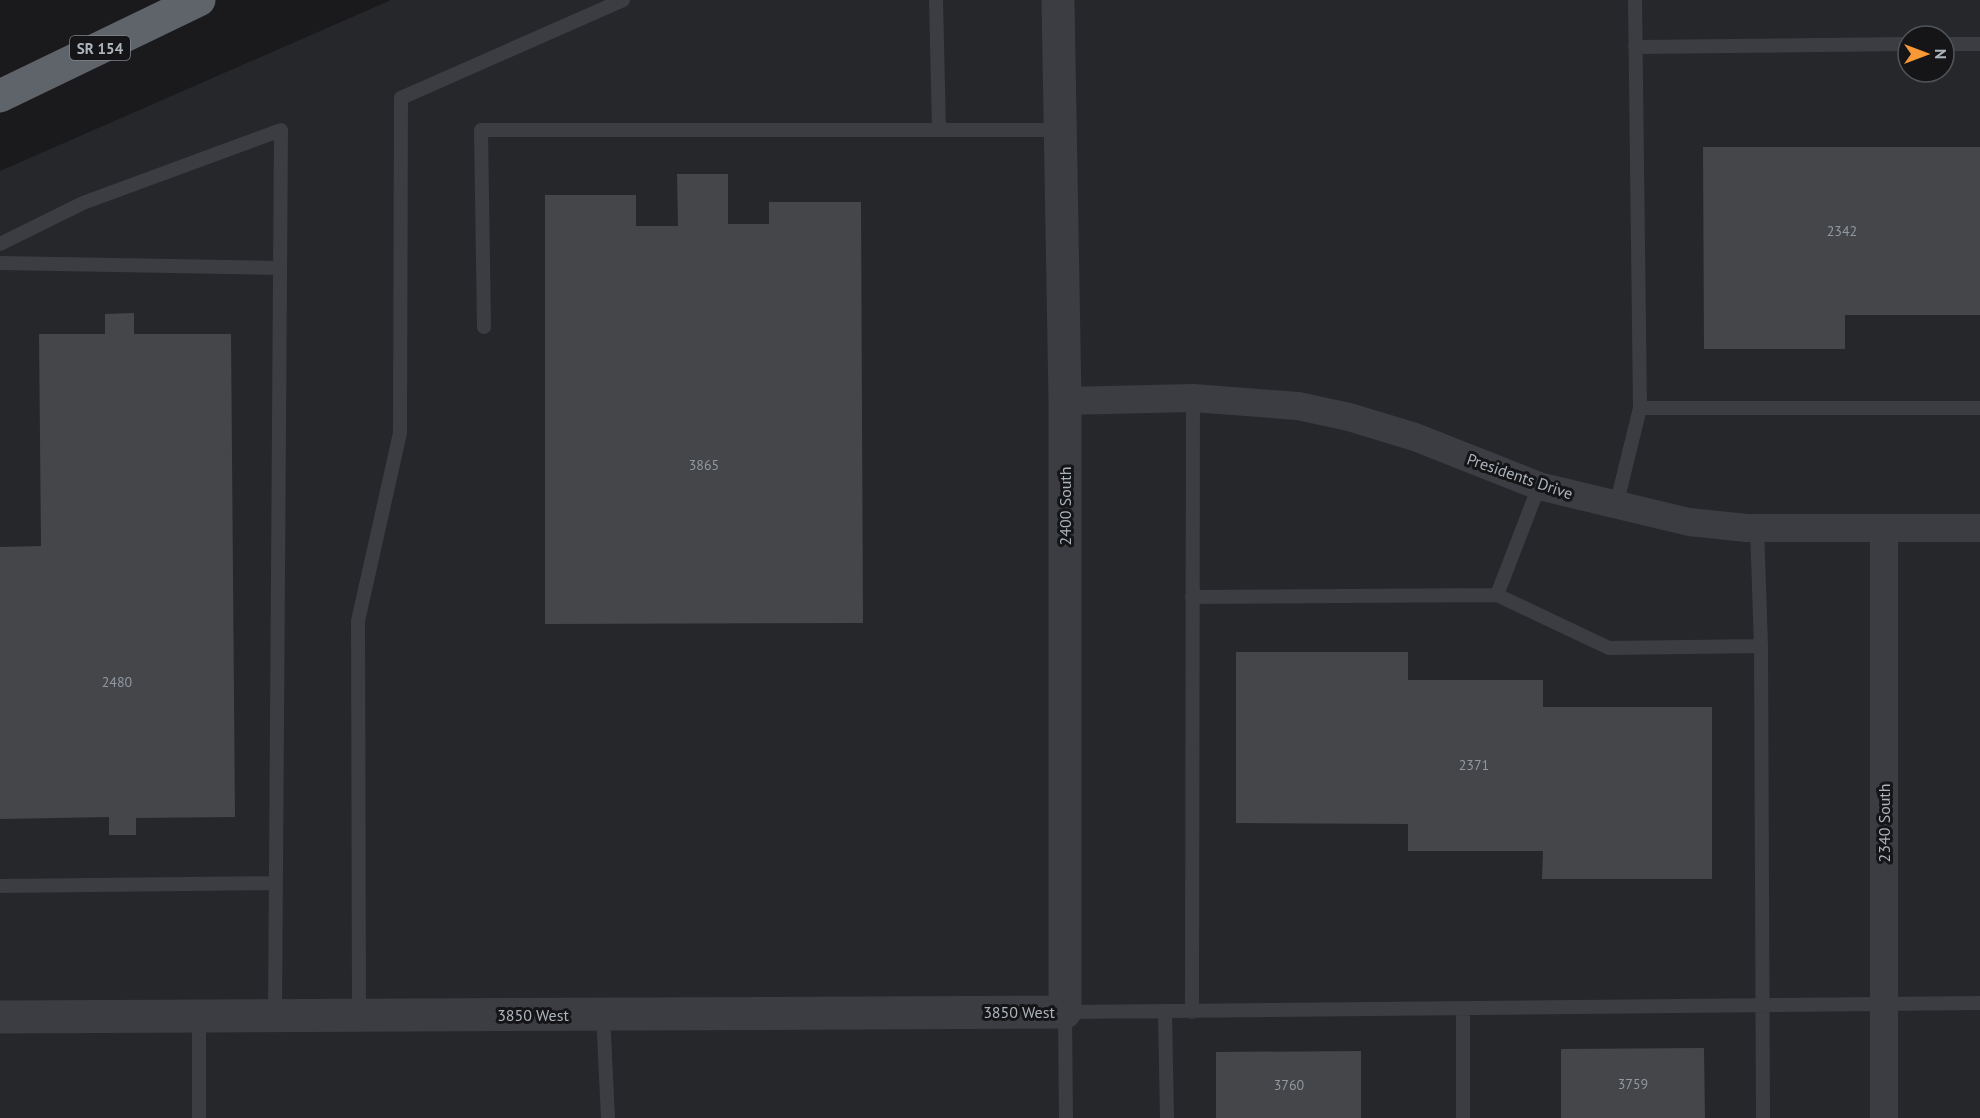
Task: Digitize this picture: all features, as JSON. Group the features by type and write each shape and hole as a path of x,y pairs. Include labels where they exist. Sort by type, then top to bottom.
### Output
{"highway":[{"name":"SR 154","path":"0,96 200,0"}],"street":[{"name":"2400 South","path":"1058,0 1065,401 1065,1012"},
{"name":"Presidents Drive","path":"1065,401 1193,398 1298,406 1349,417 1415,437 1539,486 1689,522 1757,528 1980,528"},
{"name":"2340 South","path":"1884,529 1884,1118"},
{"name":"3850 West","path":"0,1017 1065,1012"}],"lane":[{"path":"359,1015 358,621 400,433 401,98 623,0"},
{"path":"936,0 939,130"},
{"path":"1616,506 1640,408 1635,0"},
{"path":"1635,46 1896,44"},
{"path":"1956,44 1980,44"},
{"path":"0,244 83,203 281,130 275,1016"},
{"path":"484,327 482,130 1060,130"},
{"path":"0,262 280,268"},
{"path":"1192,1012 1193,398"},
{"path":"1640,408 1980,408"},
{"path":"1497,595 1539,486"},
{"path":"1757,528 1761,646 1763,1118"},
{"path":"1192,597 1497,595 1609,648 1761,646"},
{"path":"0,886 276,883"},
{"path":"1066,1118 1065,1012 1980,1003"},
{"path":"1463,1008 1463,1118"},
{"path":"1165,1012 1167,1118"},
{"path":"603,1014 608,1118"},
{"path":"199,1016 199,1118"}],"shaded area":[{"path":"391,0 1980,0 1980,1118 0,1118 0,171"}],"building":[{"path":"1703,147 1980,147 1980,315 1845,315 1845,349 1704,349"},
{"path":"677,174 728,174 728,224 769,224 769,202 861,202 863,623 545,624 545,195 636,195 636,226 678,226"},
{"path":"134,313 134,334 231,334 235,817 136,818 136,835 109,835 109,817 0,819 0,547 41,546 39,334 105,334 105,314"},
{"path":"1236,652 1408,652 1408,680 1543,680 1543,707 1712,707 1712,879 1542,879 1543,851 1408,851 1408,824 1236,823"},
{"path":"1704,1048 1705,1118 1561,1118 1561,1049"},
{"path":"1361,1051 1361,1118 1216,1118 1216,1052"}]}
